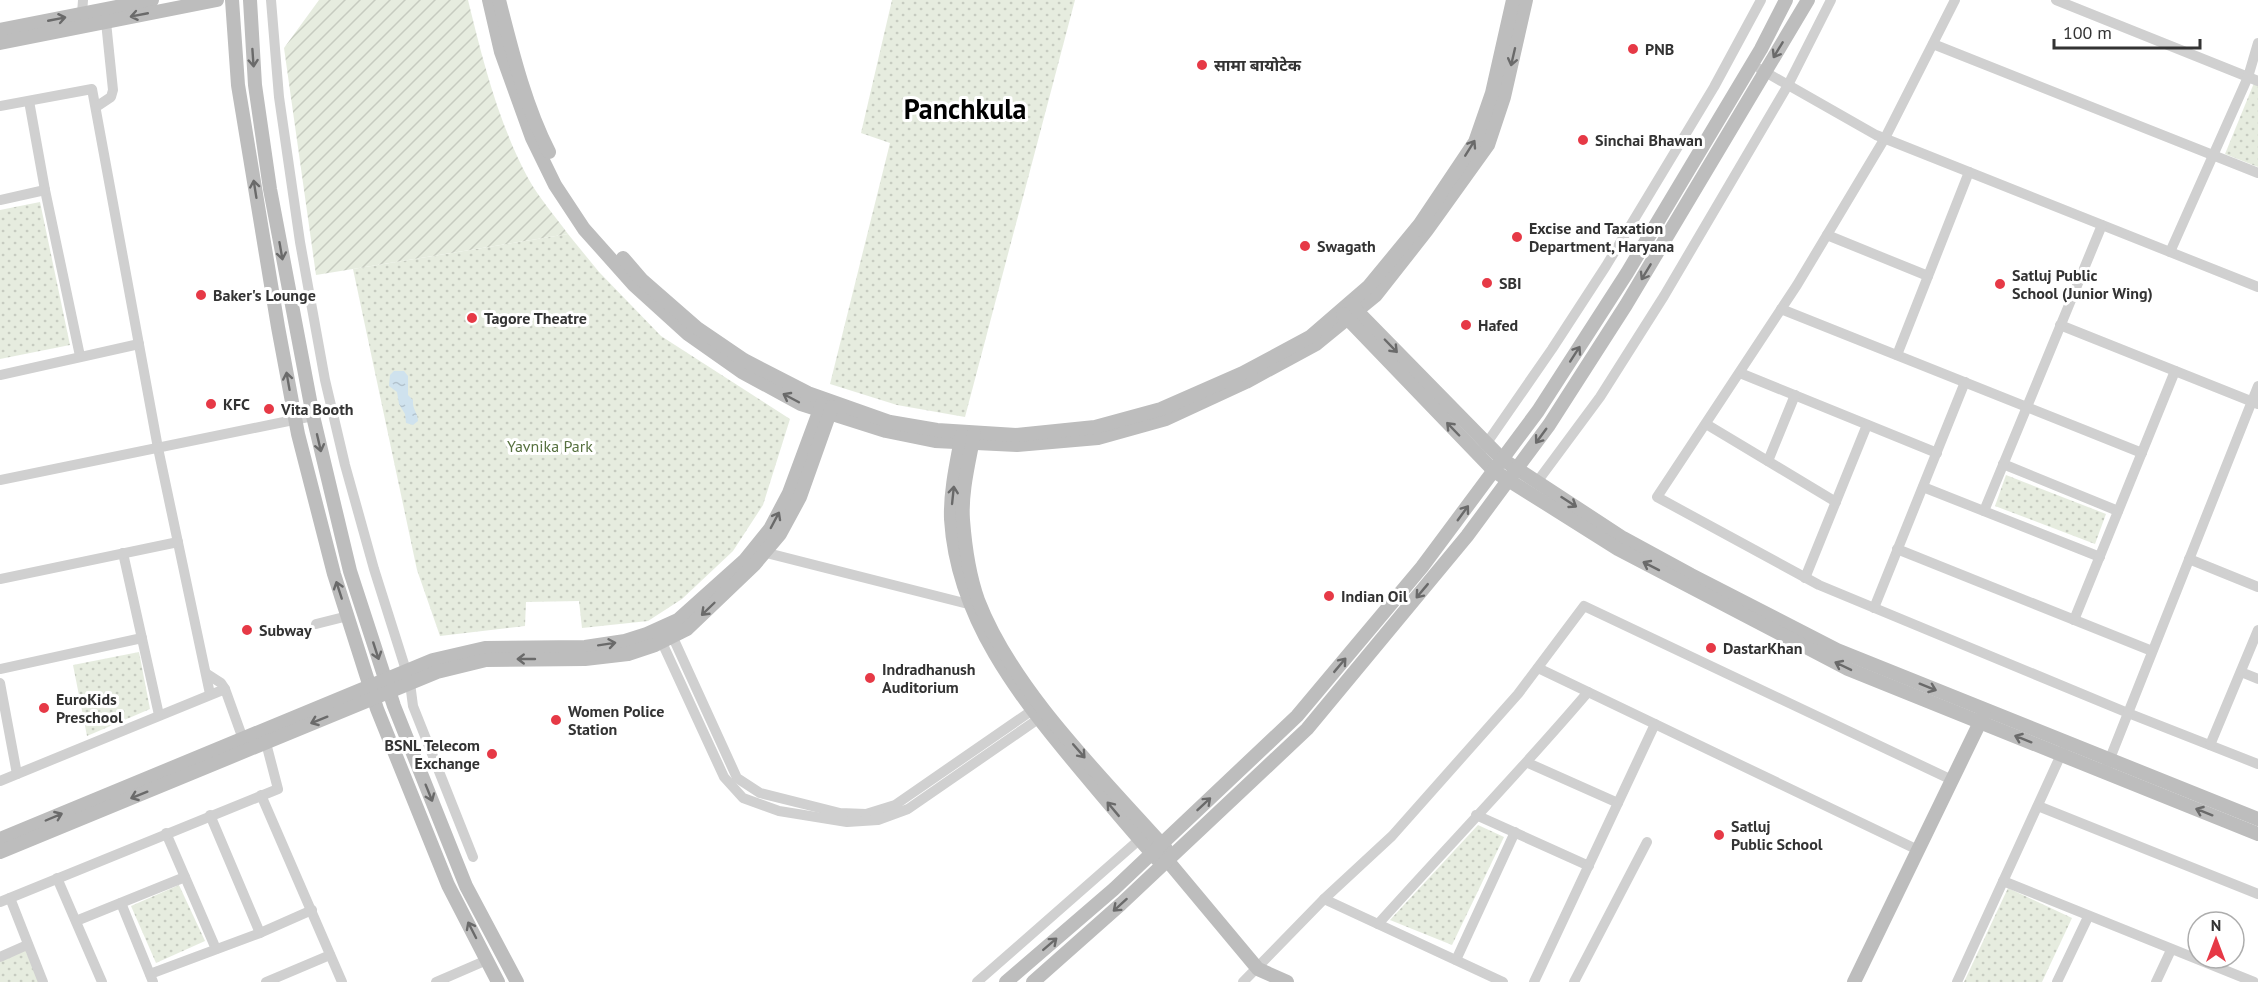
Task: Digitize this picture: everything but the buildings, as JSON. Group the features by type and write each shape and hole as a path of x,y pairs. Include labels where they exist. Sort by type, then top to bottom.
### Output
{"street":[{"path":"0,30 82,7 152,0"},
{"path":"0,43 217,0"},
{"path":"232,0 238,85 295,420 334,574 371,692 448,885 498,982"},
{"path":"250,0 255,85 270,189 313,416 350,571 388,685 466,886 517,982"},
{"path":"271,0 279,97 300,242 325,380 345,465 374,569 408,677 413,706 473,857"},
{"path":"489,0 501,52 532,138 555,185 584,229 634,285 688,334 742,372 801,404 827,406"},
{"path":"499,0 512,50 541,136 563,180 593,225 642,280 697,328 744,360 808,393 827,406 886,431 935,441 1095,427 1161,409 1243,373 1310,337 1349,311 1488,145 1504,97 1526,0"},
{"path":"1451,187 1474,142 1492,93 1513,0"},
{"path":"1482,449 1612,258 1714,87 1761,0"},
{"path":"1006,982 1114,889 1297,716 1422,567 1538,411 1627,273 1752,64 1786,0"},
{"path":"1033,982 1307,729 1467,536 1549,425 1626,305 1808,0"},
{"path":"1537,482 1576,432 1622,364 1788,86 1831,0"},
{"path":"1955,0 1885,138 1781,309 1658,497 1805,578 2128,713 2258,764"},
{"path":"2056,0 2253,79"},
{"path":"96,107 111,97 113,90 106,22"},
{"path":"2170,252 2213,155 2253,79 2258,43"},
{"path":"1933,44 2258,173"},
{"path":"1752,64 1885,138 2258,287"},
{"path":"0,106 92,89 158,448 210,694"},
{"path":"29,101 80,357"},
{"path":"1897,355 1969,172"},
{"path":"0,200 45,190"},
{"path":"1984,511 2102,225"},
{"path":"1827,235 1928,276"},
{"path":"1781,309 2142,453"},
{"path":"1349,311 1482,449 1494,471 1508,480 1618,549 1848,669 1983,716"},
{"path":"2060,325 2255,403"},
{"path":"0,375 139,344"},
{"path":"2074,620 2175,371"},
{"path":"1740,373 1937,453"},
{"path":"1874,608 1965,382"},
{"path":"2107,766 2189,559 2255,403 2258,386"},
{"path":"1768,461 1795,395"},
{"path":"0,839 243,739 408,677 433,660 485,648 585,647 664,634 759,551 789,493 827,406"},
{"path":"0,480 313,416"},
{"path":"1706,424 1836,501"},
{"path":"1805,578 1867,425"},
{"path":"967,437 951,517 955,551 969,603 987,642 1011,681 1167,860 1258,969 1287,982"},
{"path":"967,437 963,517 966,549 978,599 996,636 1040,712 1140,839 1156,848"},
{"path":"1482,449 1502,459 1623,538 1691,576 1837,650 1983,716 2064,749 2258,819"},
{"path":"2003,464 2118,511"},
{"path":"1923,487 2100,557"},
{"path":"0,579 178,542"},
{"path":"1897,549 2152,651"},
{"path":"759,551 969,603 983,609"},
{"path":"123,553 159,715"},
{"path":"2189,559 2258,587"},
{"path":"1243,982 1324,899 1392,836 1518,694 1584,606 1952,780"},
{"path":"316,624 348,616"},
{"path":"2210,746 2258,630"},
{"path":"664,634 724,777 743,798 779,811 847,822 878,820 908,809 1040,712"},
{"path":"0,669 142,638"},
{"path":"1538,668 1918,850"},
{"path":"2241,672 2258,679"},
{"path":"207,674 221,683 225,689 243,739"},
{"path":"0,683 17,774"},
{"path":"0,781 225,689"},
{"path":"0,852 266,743 371,692"},
{"path":"1378,924 1476,815 1528,763 1588,692"},
{"path":"1854,982 1983,716"},
{"path":"1534,982 1654,724"},
{"path":"43,982 5,900 278,789 266,743"},
{"path":"1957,982 2064,749"},
{"path":"1528,763 1618,803"},
{"path":"2107,766 2258,834"},
{"path":"261,795 342,982"},
{"path":"2037,806 2258,894"},
{"path":"210,815 260,933"},
{"path":"1476,815 1589,866"},
{"path":"1456,960 1515,832"},
{"path":"166,833 216,949"},
{"path":"977,982 1140,839"},
{"path":"1574,982 1647,842"},
{"path":"76,921 185,877"},
{"path":"57,878 102,982"},
{"path":"2003,882 2247,981"},
{"path":"1324,899 1503,982"},
{"path":"121,903 151,978 312,910"},
{"path":"2057,982 2088,917"},
{"path":"0,957 27,945"},
{"path":"2156,982 2171,950"},
{"path":"266,982 330,955"},
{"path":"436,982 487,960"}],"green space":[{"path":"319,0 468,0 500,113 517,157 532,185 568,234 316,275 284,48"},
{"path":"892,0 1075,0 965,417 897,405 830,384 890,143 861,133"},
{"path":"2254,83 2258,84 2258,167 2225,154"},
{"path":"40,202 70,345 0,359 0,210"},
{"name":"Yavnika Park","path":"568,234 599,272 661,336 790,419 763,505 733,551 682,599 648,621 582,628 579,601 526,602 525,626 440,636 417,570 353,269"},
{"path":"2006,475 2106,514 2095,544 1995,506"},
{"path":"139,652 150,709 87,736 73,665"},
{"path":"1478,825 1504,837 1452,945 1390,920"},
{"path":"179,885 205,941 156,963 131,906"},
{"path":"2008,888 2072,918 2042,982 1964,982"},
{"path":"25,949 39,982 0,982 0,959"}],"water":[{"path":"394,371 404,371 408,376 408,395 413,400 418,418 413,425 406,423 397,392 389,386 390,375"}],"place":[{"name":"PNB","path":"1633,49"},
{"name":"सामा बायोटेक","path":"1202,65"},
{"name":"Sinchai Bhawan","path":"1583,140"},
{"name":"Excise and Taxation Department, Haryana","path":"1517,237"},
{"name":"Swagath","path":"1305,246"},
{"name":"SBI","path":"1487,283"},
{"name":"Satluj Public School (Junior Wing)","path":"2000,284"},
{"name":"Baker's Lounge","path":"201,295"},
{"name":"Tagore Theatre","path":"472,318"},
{"name":"Hafed","path":"1466,325"},
{"name":"KFC","path":"211,404"},
{"name":"Vita Booth","path":"269,409"},
{"name":"Indian Oil","path":"1329,596"},
{"name":"Subway","path":"247,630"},
{"name":"DastarKhan","path":"1711,648"},
{"name":"Indradhanush Auditorium","path":"870,678"},
{"name":"EuroKids Preschool","path":"44,708"},
{"name":"Women Police Station","path":"556,720"},
{"name":"BSNL Telecom Exchange","path":"492,754"},
{"name":"Satluj Public School","path":"1719,835"}],"district":[{"name":"Panchkula","path":"965,108"}]}
